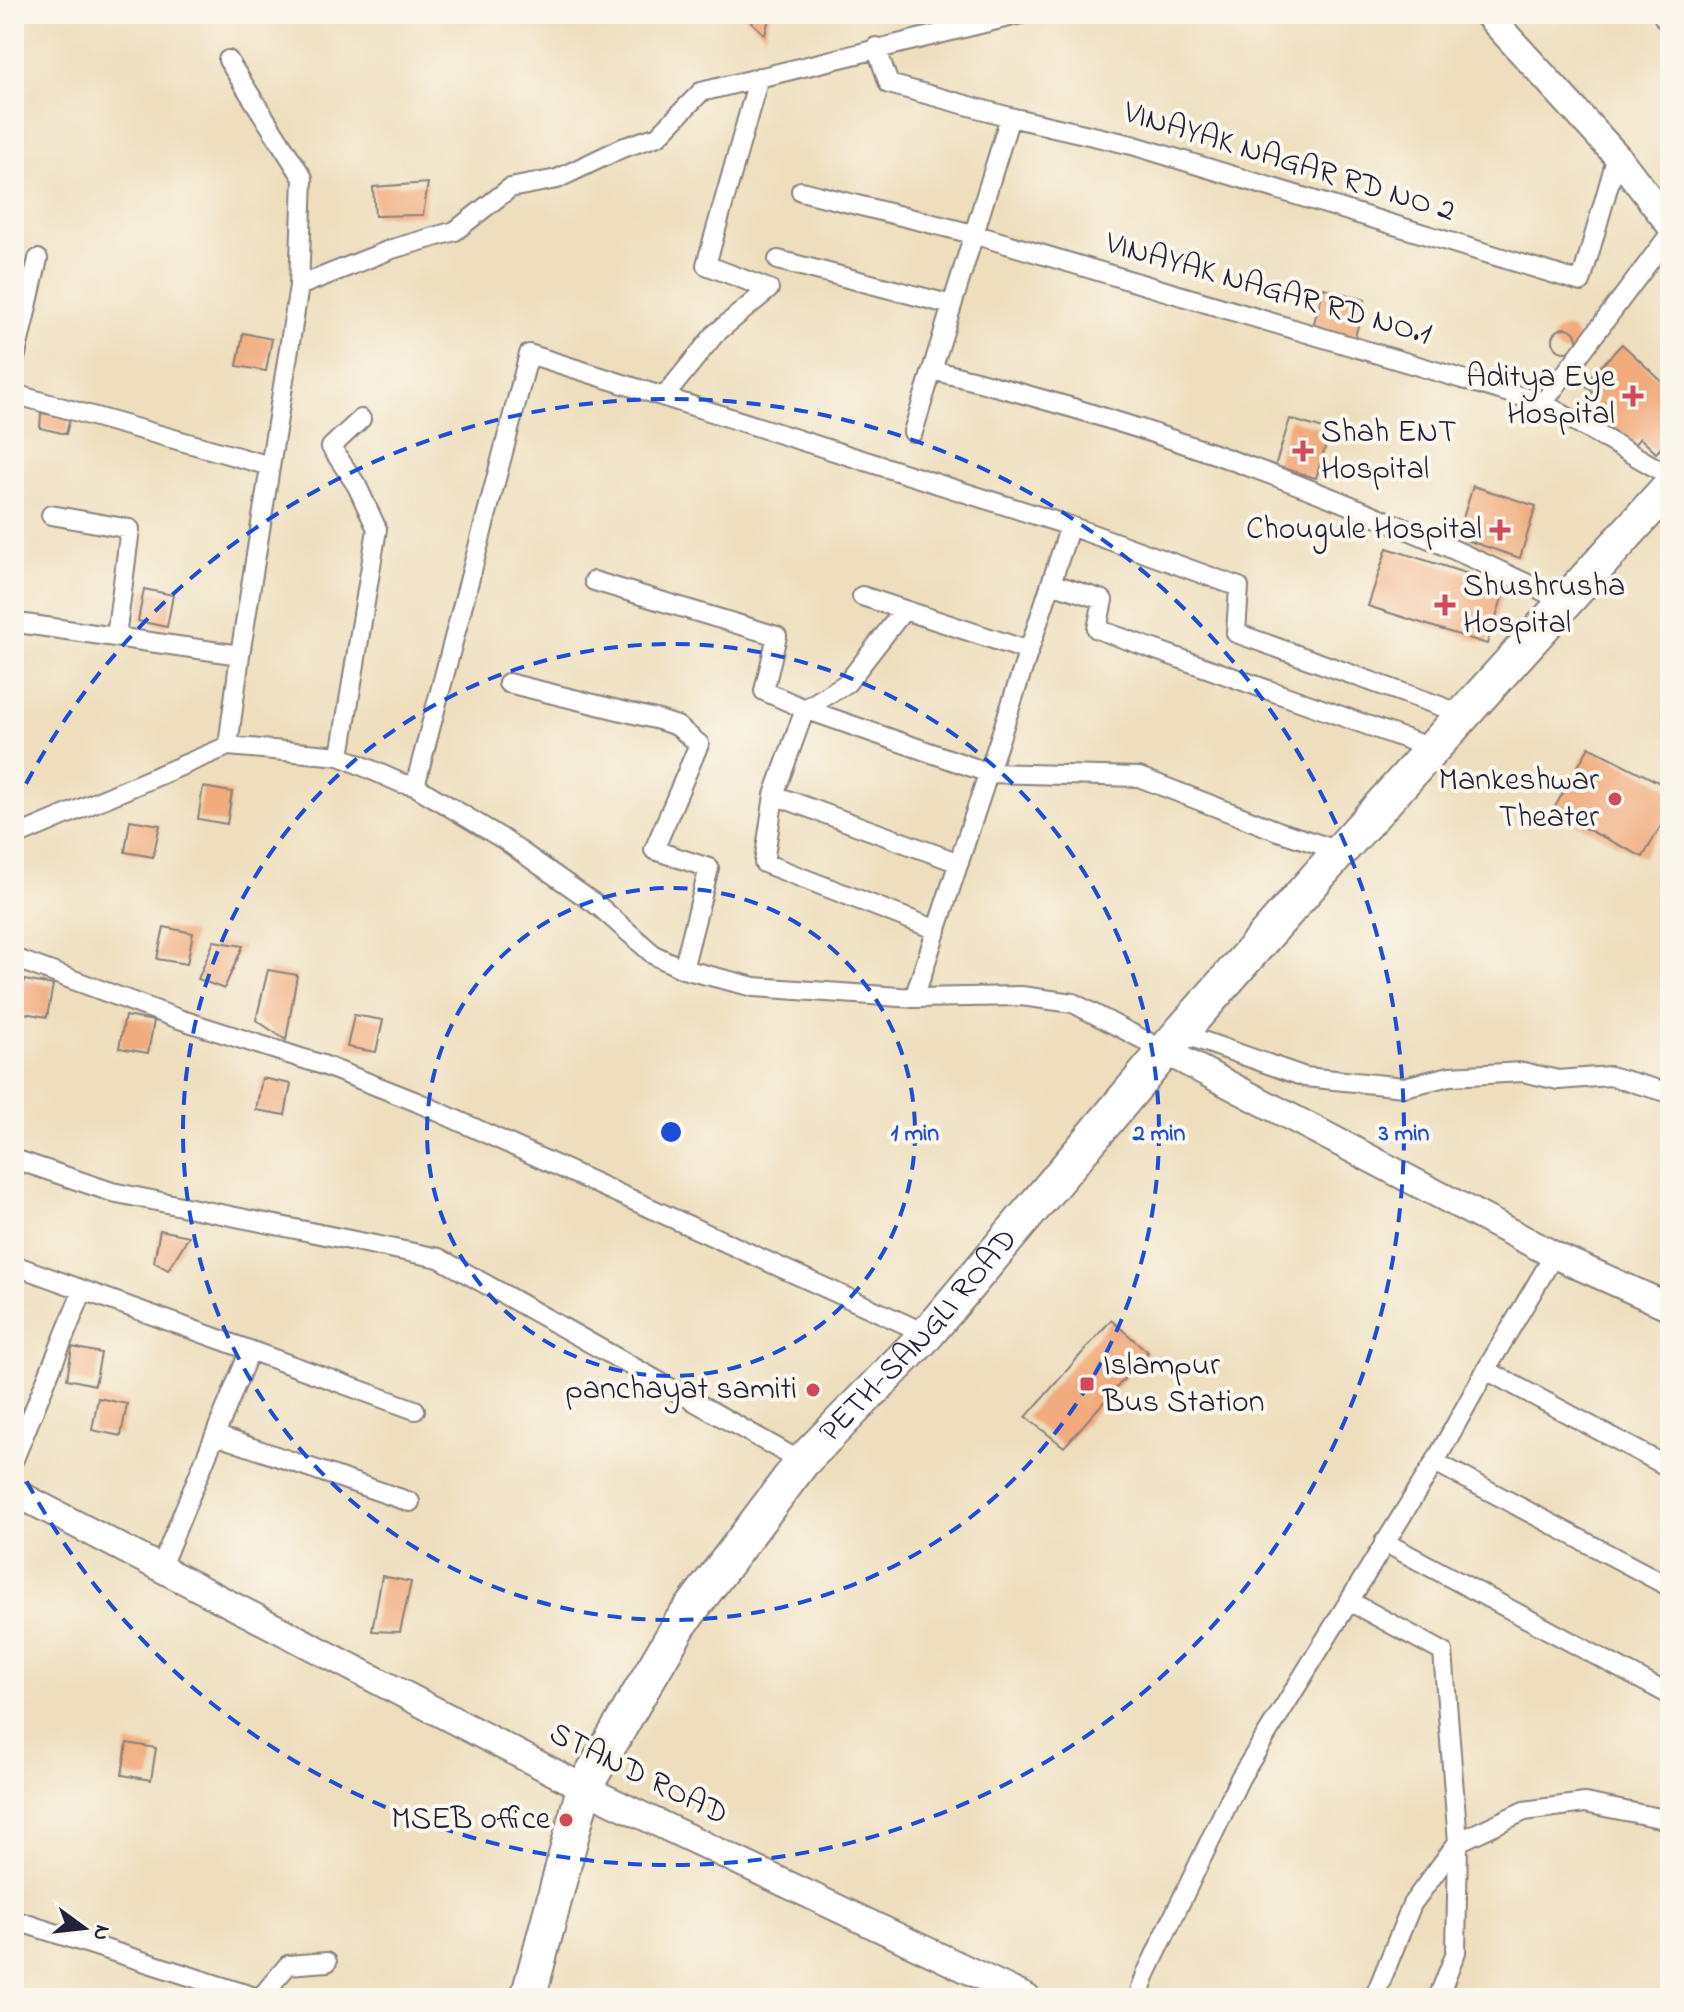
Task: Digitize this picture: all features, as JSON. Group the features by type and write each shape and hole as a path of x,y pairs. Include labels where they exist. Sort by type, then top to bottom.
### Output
{"highway":[{"name":"PETH-SANGLI ROAD","path":"528,1998 584,1788 680,1624 802,1462 927,1334 1172,1042 1670,486"}],"main road":[{"path":"1487,14 1617,156 1670,225"},
{"path":"1172,1042 1554,1255 1670,1307"},
{"name":"STAND ROAD","path":"14,1492 584,1788 1027,1998"}],"street":[{"path":"299,286 392,249 455,231 510,188 557,179 622,148 658,136 701,92 1021,14"},
{"name":"VINAYAK NAGAR RD NO 2","path":"876,47 889,84 1010,117 1132,145 1581,282 1617,156"},
{"path":"228,60 303,178 299,286 228,746"},
{"path":"664,397 715,334 769,289 706,265 759,77"},
{"path":"913,432 1010,117"},
{"name":"VINAYAK NAGAR RD NO.1","path":"801,191 973,234 1543,403 1670,476"},
{"path":"1543,403 1670,234"},
{"path":"14,363 38,259"},
{"path":"778,260 952,305"},
{"path":"415,786 529,354 1070,526 1239,587 1236,633 1465,715"},
{"path":"932,370 1018,391 1236,461 1441,542 1565,602"},
{"path":"14,394 270,466"},
{"path":"340,756 377,529 357,486 331,447 361,419"},
{"path":"51,515 130,529 116,637"},
{"path":"914,998 1070,526"},
{"path":"594,581 777,636 764,691 805,709 989,773 1139,777 1278,831 1340,851"},
{"path":"1051,583 1103,600 1097,629 1434,749"},
{"path":"862,596 1029,651"},
{"path":"904,610 847,683 805,709 774,795 764,863 937,930"},
{"path":"25,624 240,655"},
{"path":"508,683 677,726 699,744 654,850 709,868 683,969"},
{"path":"14,837 228,746 340,756 401,783 415,786 503,839 601,908 654,955 683,969 754,987 914,998 1021,996 1073,1003 1172,1042 1305,1077 1404,1087 1450,1076 1523,1072 1558,1080 1610,1076 1670,1093"},
{"path":"774,795 959,863"},
{"path":"14,958 179,1019 323,1065 417,1102 927,1334"},
{"path":"14,1159 112,1192 439,1258 802,1462"},
{"path":"1138,1998 1146,1974 1240,1778 1435,1462 1554,1255"},
{"path":"14,1265 415,1410"},
{"path":"14,1459 83,1290"},
{"path":"160,1569 250,1350"},
{"path":"1486,1370 1670,1468"},
{"path":"215,1435 410,1502"},
{"path":"1435,1462 1670,1587"},
{"path":"1384,1542 1670,1695"},
{"path":"1349,1601 1443,1652 1458,1842 1456,1952 1438,1998"},
{"path":"1374,1998 1412,1904 1458,1842 1524,1811 1585,1803 1670,1820"},
{"path":"14,1920 259,1998 288,1965 327,1962"}],"building":[{"path":"743,14 770,14 765,35"},
{"path":"428,183 423,215 375,216 373,187"},
{"path":"1324,288 1365,300 1353,344 1311,333"},
{"path":"1565,328 1574,331 1577,340 1574,349 1565,352 1556,349 1553,340 1556,331"},
{"path":"243,333 272,339 266,371 237,366"},
{"path":"1622,344 1670,389 1670,439 1656,453 1640,438 1630,449 1583,403 1593,392 1584,384"},
{"path":"41,413 70,418 66,434 40,428"},
{"path":"1290,419 1330,431 1316,478 1275,466"},
{"path":"1473,486 1536,506 1520,558 1457,537"},
{"path":"1387,548 1506,586 1487,644 1368,606"},
{"path":"144,589 173,595 167,627 138,621"},
{"name":"Mankeshwar Theater","path":"1589,747 1670,788 1670,810 1643,857 1552,812"},
{"path":"203,787 232,792 227,824 198,819"},
{"path":"130,820 160,825 153,857 125,852"},
{"path":"164,927 193,933 187,964 157,959"},
{"path":"214,941 243,946 224,989 198,979"},
{"path":"268,970 297,975 286,1040 256,1020"},
{"path":"24,980 53,985 47,1017 18,1012"},
{"path":"354,1015 383,1020 376,1052 347,1047"},
{"path":"125,1016 154,1021 148,1053 119,1048"},
{"path":"262,1078 291,1084 285,1115 256,1110"},
{"path":"160,1230 189,1236 168,1270 154,1262"},
{"name":"Islampur Bus Station","path":"1111,1320 1148,1352 1064,1447 1026,1417"},
{"path":"72,1347 101,1353 95,1385 67,1379"},
{"path":"98,1398 127,1404 121,1436 92,1430"},
{"path":"382,1576 411,1582 400,1632 372,1631"},
{"path":"127,1743 156,1748 151,1780 122,1775"}],"place":[{"name":"Aditya Eye Hospital","path":"1633,396"},
{"name":"Shah ENT Hospital","path":"1303,451"},
{"name":"Chougule Hospital","path":"1500,530"},
{"name":"Shushrusha Hospital","path":"1445,605"},
{"name":"Mankeshwar Theater","path":"1615,799"},
{"name":"Islampur Bus Station","path":"1087,1384"},
{"name":"panchayat samiti","path":"813,1390"},
{"name":"MSEB office","path":"566,1820"}]}
